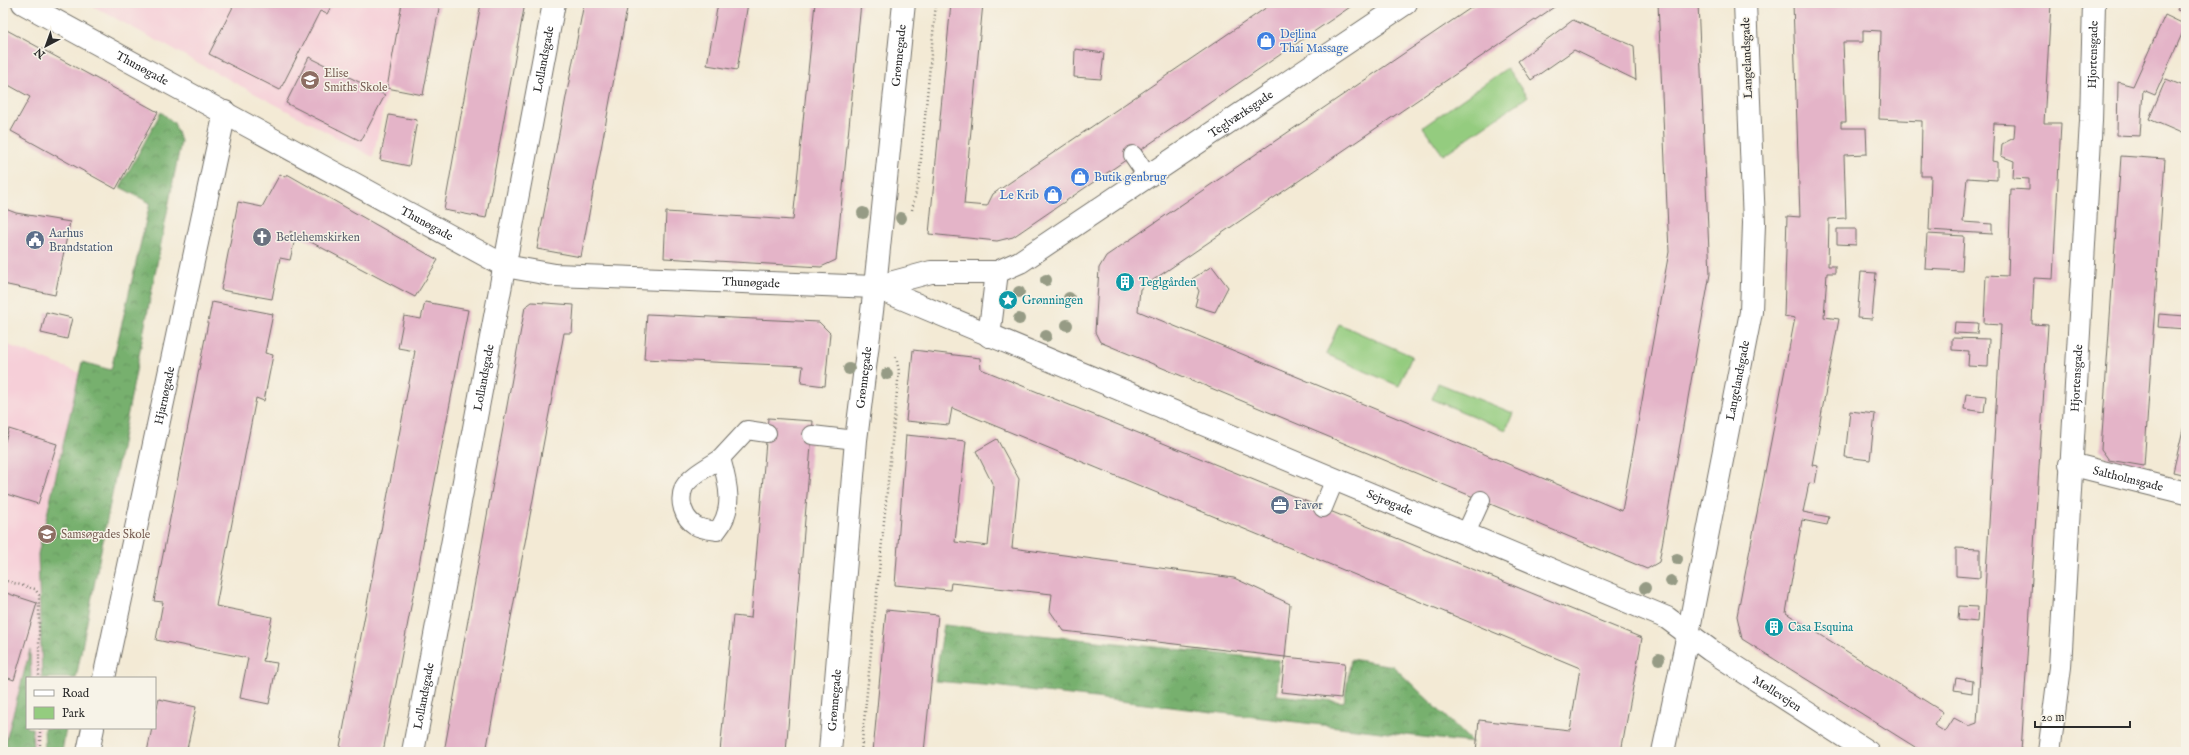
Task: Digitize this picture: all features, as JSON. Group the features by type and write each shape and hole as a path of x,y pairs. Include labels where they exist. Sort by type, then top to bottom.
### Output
{"street":[{"name":"Thunøgade","path":"23,3 505,266 555,275 875,287"},
{"name":"Lollandsgade","path":"413,752 554,3"},
{"name":"Grønnegade","path":"830,752 856,440 875,287 904,3"},
{"name":"Teglværksgade","path":"997,272 1020,262 1076,226 1406,3"},
{"name":"Langelandsgade","path":"1663,752 1688,634 1751,312 1754,222 1745,3"},
{"name":"Hjortensgade","path":"2049,752 2060,666 2070,464 2091,121 2094,3"},
{"name":"Hjarnøgade","path":"104,677 225,112"},
{"path":"932,272 997,272 989,336 875,287 932,272"},
{"name":"Sejrøgade","path":"989,336 1088,375 1667,618 1688,634"},
{"name":"Saltholmsgade","path":"2070,464 2186,493"},
{"name":"Møllevejen","path":"1688,634 1868,752"},
{"path":"88,752 93,729"}],"lane":[{"path":"1133,155 1148,177"},
{"path":"721,458 747,430 767,432"},
{"path":"812,435 856,440"},
{"path":"1323,508 1335,479"},
{"path":"1466,533 1481,500"}],"path":[{"path":"861,752 899,371"},
{"path":"3,580 35,589 39,595 39,677"},
{"path":"40,729 40,752"}],"shaded area":[{"name":"Elise Smiths Skole","path":"87,3 406,3 373,157"},
{"name":"Samsøgades Skole","path":"3,343 127,391 54,677 26,677 26,729 41,729 35,752 3,752"}],"green space":[{"path":"1507,68 1527,97 1443,155 1423,127"},
{"path":"161,112 174,123 181,141 76,677 42,677 38,554 82,362 111,370 150,203 120,187"},
{"path":"1339,324 1412,356 1399,386 1326,354"},
{"path":"1438,383 1513,413 1506,430 1432,399"},
{"path":"944,625 1279,660 1277,695 1344,702 1351,659 1393,666 1473,743 994,686 935,681"},
{"path":"30,650 31,677 26,677 26,729 32,729 33,752 3,752"},
{"path":"44,729 66,729 62,752 45,752"}],"building":[{"path":"235,3 333,3 327,14 320,11 280,90 209,54"},
{"path":"402,3 440,3 423,95 387,88"},
{"path":"481,3 525,3 486,218 444,210"},
{"path":"584,3 628,3 581,257 537,249"},
{"path":"718,3 748,3 737,70 707,65"},
{"path":"815,3 861,3 836,260 821,267 664,258 666,212 793,220"},
{"path":"951,3 983,3 964,204 987,206 993,194 1273,3 1356,3 1013,237 997,241 929,234"},
{"name":"Teglgården","path":"1478,3 1560,3 1140,289 1138,311 1622,511 1669,252 1658,3 1698,3 1710,274 1659,562 1647,569 1100,342 1095,332 1099,268 1106,256"},
{"path":"1793,3 2051,3 2044,123 2061,123 2053,279 2034,278 2032,324 2048,325 2021,752 1923,752 1742,639 1737,616 1795,318 1784,316 1787,216 1800,217","holes":["1863,30 1881,31 1879,119 1922,121 1921,176 1931,176 1929,230 1992,234 1992,224 1963,222 1967,178 1997,180 1997,162 1992,161 1994,123 2015,124 2014,138 2002,144 2001,156 2014,161 2013,178 2029,179 2029,190 2011,189 2008,276 1986,275 1984,324 2001,325 1977,723 1969,726 1954,718 1945,732 1934,725 1943,712 1786,613 1802,520 1827,525 1829,517 1803,512 1809,483 1815,484 1818,466 1812,465 1839,319 1824,317 1827,273 1835,273 1835,266 1828,266 1829,219 1846,218 1844,155 1867,154 1866,128 1841,128 1841,122 1846,122 1843,42 1863,42"]},
{"path":"2180,3 2186,3 2186,13 2177,10"},
{"path":"2165,15 2186,25 2155,95 2143,90 2140,136 2117,135 2118,82 2133,86"},
{"path":"1573,20 1634,46 1636,80 1574,50 1531,80 1518,61"},
{"path":"3,28 158,112 116,189 11,131 30,97 3,82"},
{"path":"1075,49 1104,53 1101,79 1074,77"},
{"path":"309,57 385,95 361,141 286,103"},
{"path":"2166,79 2186,87 2186,135 2149,119"},
{"path":"389,115 417,120 409,166 380,160"},
{"path":"2121,156 2165,159 2144,466 2109,460 2101,449"},
{"path":"280,174 285,177 287,174 438,260 415,297 290,231 294,243 290,260 280,258 272,299 221,290 238,202 262,207"},
{"name":"Aarhus Brandstation","path":"3,208 16,213 70,222 55,295 3,284"},
{"path":"1837,229 1856,229 1856,245 1837,244"},
{"path":"1927,234 1964,236 1962,271 1925,269"},
{"path":"1212,266 1228,287 1215,312 1195,306 1199,291 1192,279"},
{"path":"1861,272 1876,273 1872,319 1857,318"},
{"path":"212,302 273,314 265,353 273,355 264,401 256,398 216,606 272,617 263,661 277,663 269,704 240,698 248,658 156,640 163,602 154,601"},
{"path":"425,302 468,310 383,752 339,752 415,351 398,348 404,316 421,319"},
{"path":"532,302 574,305 572,333 564,333 486,752 444,752 525,307"},
{"path":"46,312 72,318 67,339 41,333"},
{"path":"647,314 819,322 830,333 825,386 801,383 803,366 644,359"},
{"path":"2159,314 2186,316 2186,329 2158,327"},
{"path":"1955,322 1978,323 1977,334 1954,333"},
{"path":"1952,338 1989,339 1988,367 1968,366 1969,351 1952,350"},
{"path":"913,350 980,358 981,369 1642,638 1621,752 1476,752 1479,720 1570,730 1580,668 952,408 949,425 906,421"},
{"path":"1966,394 1986,396 1984,412 1964,409"},
{"path":"1850,411 1875,414 1870,460 1845,457"},
{"path":"768,418 813,421 786,752 720,752 733,616 751,618"},
{"path":"2186,421 2186,475 2173,472"},
{"path":"9,429 57,444 38,504 3,493 3,447"},
{"path":"906,435 966,441 955,542 988,546 994,487 976,451 997,439 1019,479 1012,548 1234,578 1290,604 1285,657 1064,631 1050,611 1052,594 951,583 950,590 895,585"},
{"path":"1956,548 1980,549 1980,578 1956,576"},
{"path":"3,592 37,603 14,680 3,676"},
{"path":"1959,606 1978,607 1977,622 1958,620"},
{"path":"886,610 938,615 924,752 873,752"},
{"path":"1285,657 1345,663 1341,698 1281,692"},
{"path":"1956,678 1973,681 1972,693 1954,690"},
{"path":"159,699 196,707 187,749 189,752 147,752 152,729 156,729 156,712"}],"place":[{"name":"Dejlina Thai Massage","path":"1266,41"},
{"name":"Elise Smiths Skole","path":"310,80"},
{"name":"Butik genbrug","path":"1080,177"},
{"name":"Le Krib","path":"1053,195"},
{"name":"Betlehemskirken","path":"262,237"},
{"name":"Aarhus Brandstation","path":"35,240"},
{"name":"Teglgården","path":"1125,282"},
{"name":"Grønningen","path":"1008,300"},
{"name":"Favør","path":"1280,505"},
{"name":"Samsøgades Skole","path":"47,534"},
{"name":"Casa Esquina","path":"1774,627"}]}
